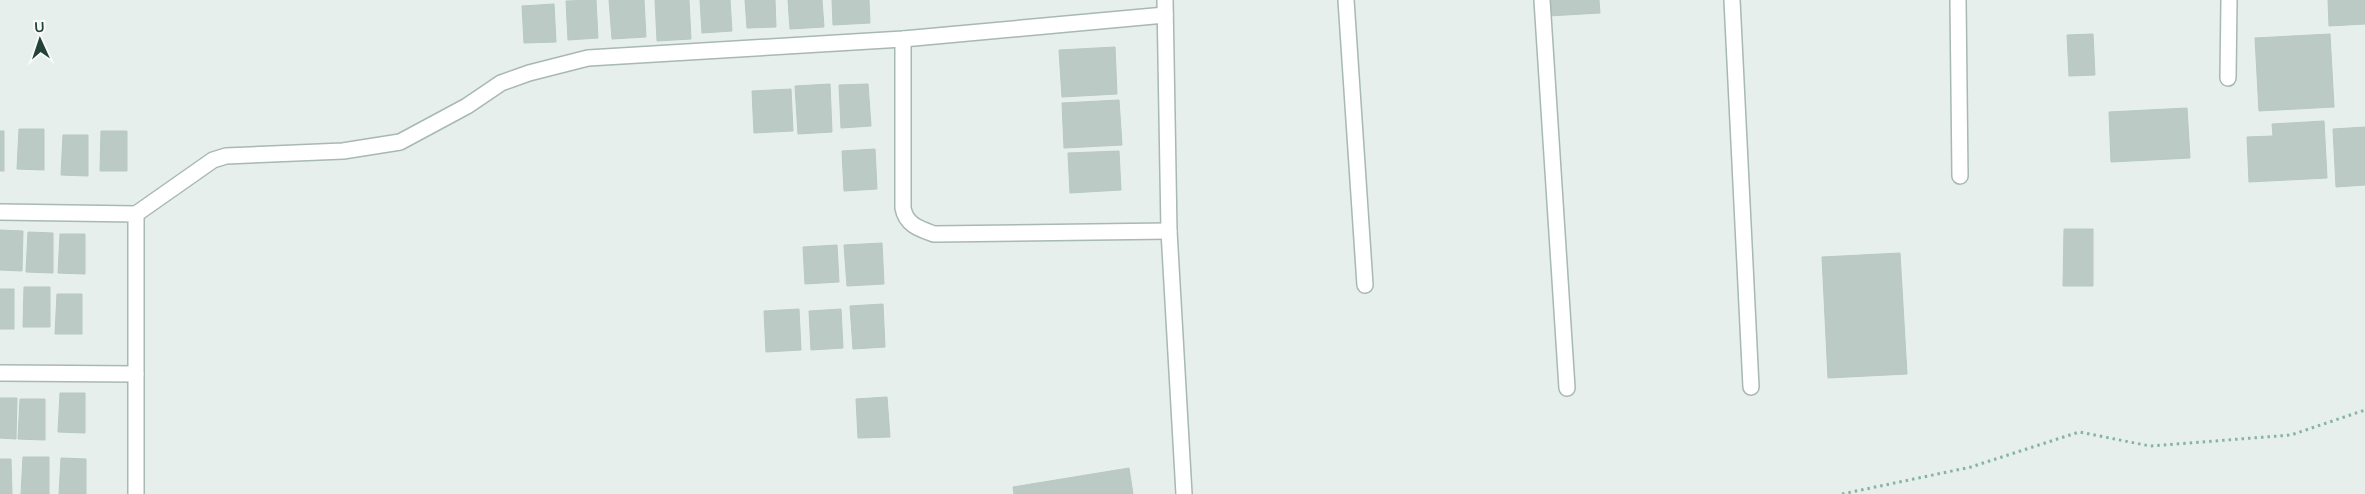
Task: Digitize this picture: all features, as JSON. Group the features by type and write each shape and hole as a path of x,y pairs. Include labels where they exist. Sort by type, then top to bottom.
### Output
{"street":[{"path":"1346,0 1365,285"},
{"path":"1542,0 1567,388"},
{"path":"1732,0 1752,387"},
{"path":"1958,0 1960,176"},
{"path":"2228,78 2229,0"},
{"path":"0,212 136,214 213,160 226,156 343,152 400,142 467,106 501,83 529,73 588,58 903,39 1165,8 1169,230 1184,494"},
{"path":"903,39 903,208 906,218 913,225 934,234 1169,230"},
{"path":"136,214 136,494"},
{"path":"0,373 136,374"}],"path":[{"path":"1842,494 1971,467 2079,432 2150,446 2282,436 2291,435 2365,410"}],"building":[{"path":"596,0 598,38 568,40 566,1"},
{"path":"609,0 644,0 646,37 612,39"},
{"path":"655,0 689,0 691,39 657,41"},
{"path":"700,0 730,0 732,31 702,33"},
{"path":"745,0 775,0 776,27 747,28"},
{"path":"788,0 822,0 824,27 790,29"},
{"path":"832,0 869,0 870,23 833,25"},
{"path":"1547,0 1599,0 1600,13 1548,16"},
{"path":"2328,0 2365,0 2365,24 2329,26"},
{"path":"554,4 556,42 524,43 522,6"},
{"path":"2093,34 2095,75 2069,76 2067,35"},
{"path":"2330,34 2334,107 2259,111 2255,38"},
{"path":"1115,47 1117,94 1062,97 1059,50"},
{"path":"830,84 832,132 798,134 795,86"},
{"path":"868,84 871,126 841,128 839,85"},
{"path":"791,89 793,131 754,133 752,91"},
{"path":"1119,100 1122,145 1064,148 1062,103"},
{"path":"2187,108 2190,158 2111,162 2109,112"},
{"path":"2324,121 2327,178 2249,182 2247,137 2273,136 2272,124"},
{"path":"2365,127 2365,185 2336,187 2333,129"},
{"path":"19,129 44,129 44,170 17,169"},
{"path":"0,131 4,131 4,171 0,171"},
{"path":"101,131 127,131 127,171 100,171"},
{"path":"63,135 88,135 88,176 61,175"},
{"path":"875,149 877,189 844,191 842,151"},
{"path":"1119,151 1121,190 1070,193 1068,153"},
{"path":"2064,229 2093,229 2093,286 2063,286"},
{"path":"0,230 23,231 22,271 0,270"},
{"path":"28,232 53,233 53,273 26,272"},
{"path":"60,234 85,234 85,274 58,273"},
{"path":"882,243 884,284 847,286 844,245"},
{"path":"837,245 839,282 805,284 803,247"},
{"path":"1900,253 1907,374 1828,378 1822,257"},
{"path":"24,287 50,287 50,327 23,327"},
{"path":"0,289 14,289 14,329 0,329"},
{"path":"57,294 82,294 82,334 55,334"},
{"path":"883,304 885,347 853,349 850,306"},
{"path":"799,309 801,350 766,352 764,311"},
{"path":"841,309 843,348 811,350 809,311"},
{"path":"60,393 85,393 85,433 58,432"},
{"path":"887,397 890,437 858,438 856,399"},
{"path":"0,398 17,398 16,439 0,438"},
{"path":"20,399 45,399 45,440 18,439"},
{"path":"23,457 49,457 49,494 21,494"},
{"path":"61,458 86,459 86,494 59,494"},
{"path":"0,459 11,459 12,494 0,494"},
{"path":"1129,468 1133,494 1014,494 1013,487"}]}
